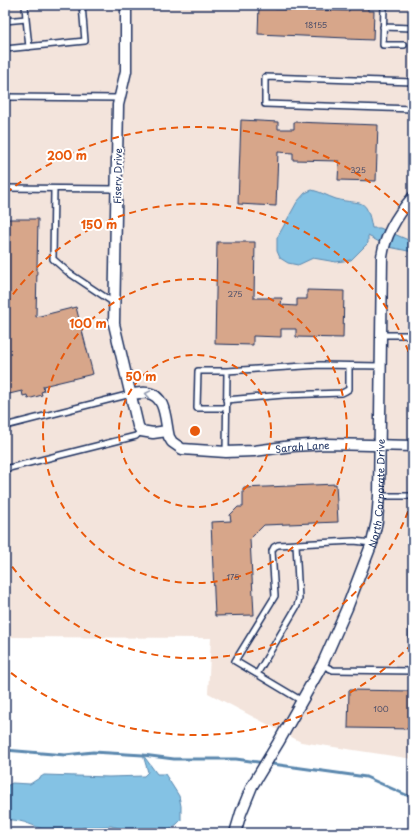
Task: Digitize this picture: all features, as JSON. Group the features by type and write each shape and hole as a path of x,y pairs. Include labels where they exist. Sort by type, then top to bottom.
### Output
{"street":[{"name":"Fiserv Drive","path":"126,5 126,71 118,105 114,324 138,426 141,431"},
{"name":"North Corporate Drive","path":"236,833 241,813 252,786 322,665 350,602 372,543 376,522 378,496 384,249 391,229 401,211 413,197"},
{"path":"131,394 147,393 155,396 160,401 167,431 152,433 141,431"},
{"name":"Sarah Lane","path":"167,431 172,442 177,446 182,449 192,450 226,452 254,451 292,446 328,444 413,446"}],"lane":[{"path":"25,5 29,47"},
{"path":"5,49 85,42 82,5"},
{"path":"384,5 383,45 404,45"},
{"path":"5,21 26,19"},
{"path":"384,27 413,28"},
{"path":"413,82 265,77 264,104 413,109"},
{"path":"5,97 120,98"},
{"path":"5,188 117,189"},
{"path":"54,189 53,259 69,273 114,303"},
{"path":"382,335 413,335"},
{"path":"226,408 197,408 198,371 226,371 320,365 381,366"},
{"path":"226,400 284,395 342,393 349,389 349,366"},
{"path":"226,371 226,452"},
{"path":"5,426 131,394"},
{"path":"5,469 136,436 141,431"},
{"path":"378,496 413,496"},
{"path":"302,701 235,661 275,596 272,551 274,547 278,545 354,541 372,543"},
{"path":"257,674 297,606 299,599 296,544"},
{"path":"322,665 333,670 412,671 413,610"}],"shaded area":[{"path":"5,5 413,5 413,759 301,742 208,693 211,638 5,637"}],"water":[{"path":"312,190 336,199 362,204 368,211 372,228 380,228 413,242 413,252 389,247 368,236 368,243 351,260 336,262 313,258 298,265 288,263 280,258 277,251 277,238 297,202 305,193"},
{"path":"143,755 157,774 165,774 179,796 181,820 166,833 137,833 111,826 86,827 71,833 56,832 45,830 20,821 5,820 5,787 12,783 30,784 44,775 109,777 144,776 148,772"}],"building":[{"path":"259,5 275,5 275,9 349,11 349,5 368,5 368,11 374,11 373,40 258,34"},
{"path":"241,120 278,122 278,129 294,129 294,122 378,125 376,181 338,180 339,161 293,160 293,153 278,152 276,206 238,204"},
{"path":"5,219 38,219 36,317 76,307 93,374 43,386 44,391 41,392 42,395 28,399 27,395 23,396 22,391 5,395 5,324 7,324 5,314"},
{"path":"217,242 255,242 254,298 282,298 281,305 297,306 297,299 307,299 307,290 344,291 343,338 296,337 296,329 281,329 281,337 253,336 253,345 215,344"},
{"path":"336,484 338,522 264,525 250,539 254,615 215,616 211,522 231,521 230,515 238,507 243,507 243,488"},
{"path":"349,690 413,691 413,729 348,728"}],"waterway":[{"path":"5,750 65,755 93,752 143,755 174,759 236,759 366,777 413,798"}]}
